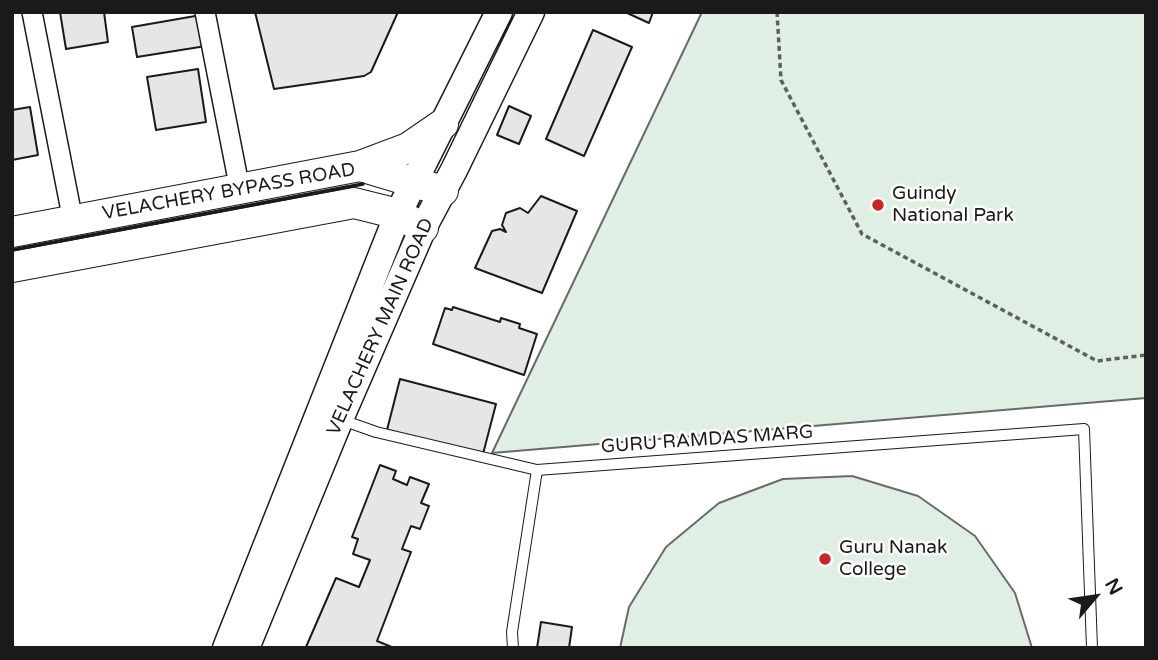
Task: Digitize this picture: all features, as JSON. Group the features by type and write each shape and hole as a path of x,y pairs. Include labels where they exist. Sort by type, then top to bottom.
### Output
{"main road":[{"name":"VELACHERY MAIN ROAD","path":"226,648 330,414 410,221 412,183 499,12"},
{"name":"VELACHERY MAIN ROAD","path":"410,221 443,191 531,12"},
{"path":"360,166 408,148 443,124"},
{"name":"VELACHERY BYPASS ROAD","path":"12,232 360,166 443,191"},
{"name":"VELACHERY BYPASS ROAD","path":"12,267 354,203 410,221"},
{"name":"VELACHERY MAIN ROAD","path":"246,648 330,414"}],"street":[{"path":"32,12 73,220"},
{"path":"205,12 240,190"}],"lane":[{"name":"GURU RAMDAS MARG","path":"330,414 376,432 537,470 1084,429 1092,648"},
{"path":"513,648 512,632 537,470"}],"path":[{"path":"777,12 781,80 862,234 1097,361 1146,355"}],"green space":[{"name":"Guindy National Park","path":"702,12 1146,12 1146,398 492,453"},
{"path":"852,476 918,496 975,536 1015,593 1032,648 620,648 629,607 666,547 719,503 783,479"}],"building":[{"path":"60,12 104,12 108,42 66,49"},
{"path":"255,12 398,12 371,72 364,76 274,89"},
{"path":"625,12 653,12 649,23"},
{"path":"201,15 206,46 137,57 132,27"},
{"path":"593,30 632,47 584,156 546,139"},
{"path":"198,69 206,122 156,130 147,77"},
{"path":"509,106 531,116 519,144 497,135"},
{"path":"30,107 38,155 12,160 12,110"},
{"path":"541,196 577,211 542,293 475,268 492,231 500,229 506,232 502,225 506,213 520,208 528,213"},
{"path":"453,307 500,322 501,318 520,324 519,328 537,334 524,375 433,344 445,308 452,310"},
{"path":"400,379 496,404 483,454 387,430"},
{"path":"380,465 396,471 393,479 407,485 410,477 429,484 421,503 429,506 420,529 411,526 402,549 411,552 377,641 394,648 306,647 336,578 359,587 370,560 353,554 358,539 352,537"},
{"path":"541,622 572,627 569,648 537,648"}],"wall":[{"path":"12,250 363,184"}],"place":[{"name":"Guindy National Park","path":"878,205"},
{"name":"Guru Nanak College","path":"825,559"}]}
